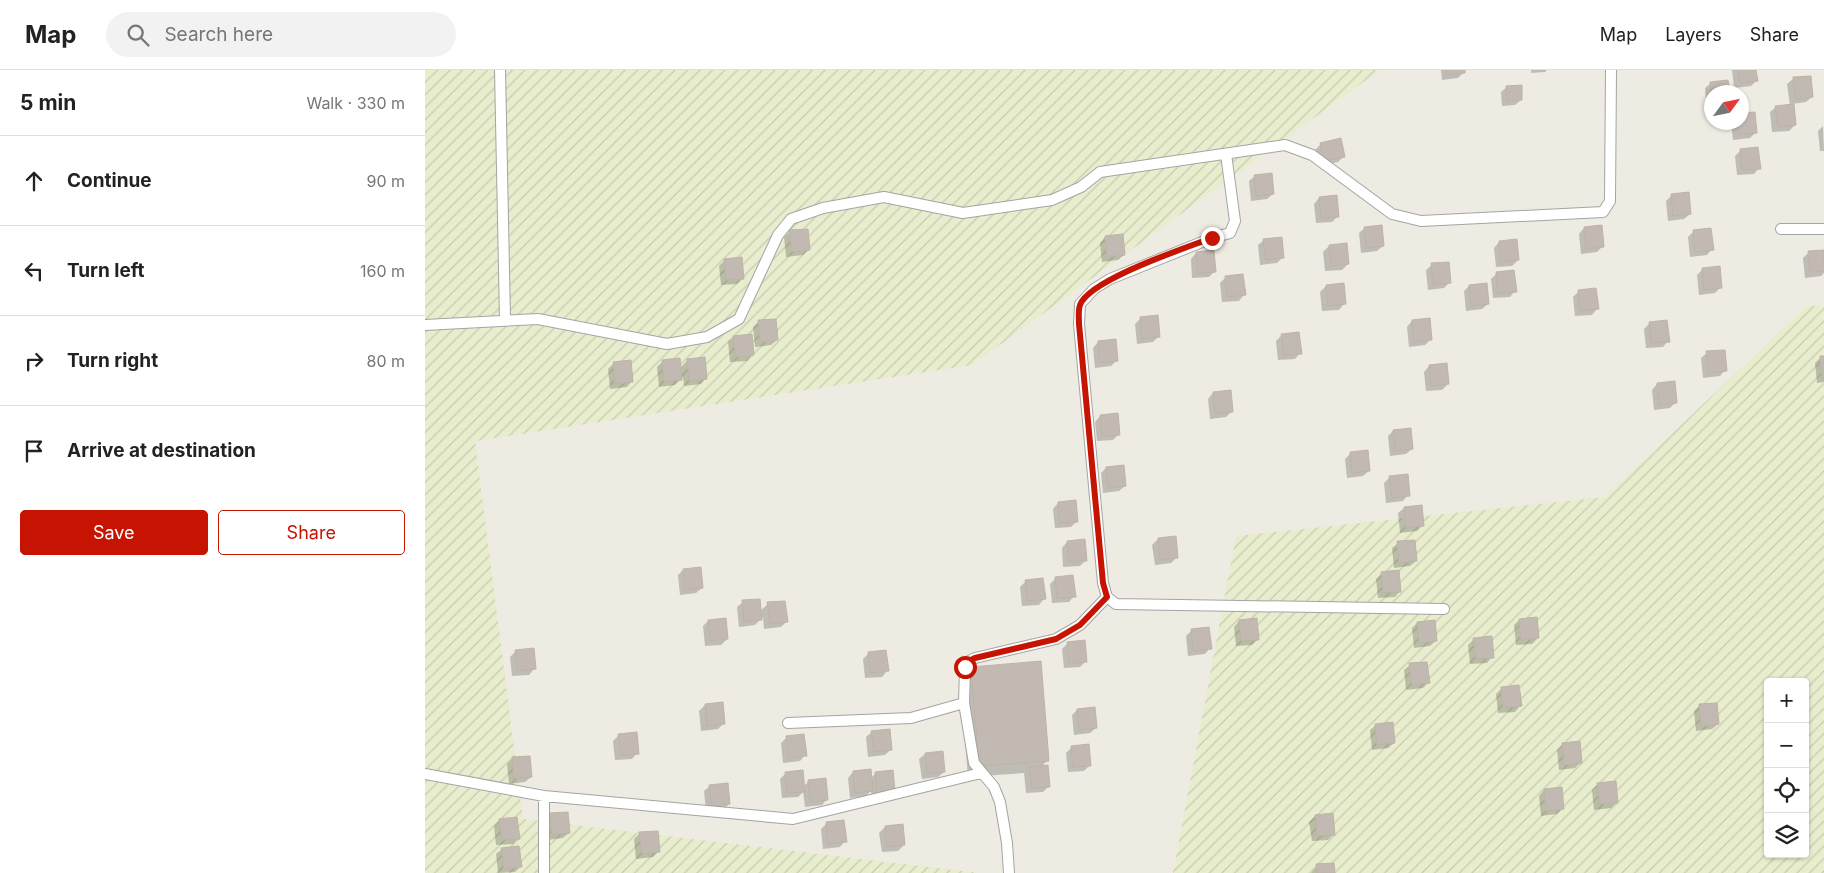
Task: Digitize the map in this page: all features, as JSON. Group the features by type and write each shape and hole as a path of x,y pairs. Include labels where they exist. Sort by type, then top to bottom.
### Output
{"street":[{"path":"500,70 505,320"},
{"path":"425,324 538,319 667,344 707,337 739,319 778,235 791,219 823,208 884,197 963,213 1052,200 1081,187 1100,172 1285,145 1312,155 1392,214 1421,221 1603,212 1610,201 1611,70"},
{"path":"1226,154 1235,221 1230,233 1212,238 1110,279 1094,289 1080,304 1079,324 1103,583 1107,597 1116,604 1444,608"},
{"path":"1781,229 1824,229"},
{"path":"1009,873 1007,844 1000,802 993,787 974,763 964,702 965,667 969,661 975,658 1056,639 1080,625 1107,597"},
{"path":"788,723 911,718 964,702"},
{"path":"425,774 543,796 793,819 981,773"},
{"path":"543,796 544,873"}],"green space":[{"path":"425,70 1380,70 972,365 475,441 523,819 979,873 425,873"},
{"path":"1808,305 1824,307 1824,873 1173,873 1236,536 1605,497"}],"building":[{"path":"1447,70 1465,70 1465,73 1447,75"},
{"path":"1738,70 1756,70 1758,81 1740,83"},
{"path":"1811,76 1813,97 1795,99 1793,77"},
{"path":"1728,80 1729,85 1710,85 1710,82"},
{"path":"1522,85 1522,100 1507,101 1506,86"},
{"path":"1794,104 1796,125 1778,127 1775,106"},
{"path":"1749,112 1755,112 1757,133 1739,135 1738,130 1749,130"},
{"path":"1341,138 1345,157 1324,161 1320,143"},
{"path":"1758,147 1761,169 1742,170 1740,149"},
{"path":"1272,173 1274,194 1256,196 1254,175"},
{"path":"1689,192 1691,214 1673,216 1671,194"},
{"path":"1337,195 1339,217 1321,218 1319,197"},
{"path":"1382,225 1384,246 1366,248 1364,227"},
{"path":"1602,225 1604,247 1586,249 1584,227"},
{"path":"1711,228 1714,250 1695,252 1693,230"},
{"path":"808,229 810,250 792,252 789,230"},
{"path":"1123,234 1125,255 1107,257 1105,236"},
{"path":"1282,237 1284,258 1266,260 1263,239"},
{"path":"1517,239 1519,260 1501,262 1499,241"},
{"path":"1347,243 1349,264 1331,266 1329,245"},
{"path":"1214,250 1216,272 1198,273 1196,252"},
{"path":"1824,250 1824,271 1810,272 1808,251"},
{"path":"742,257 744,279 726,280 724,259"},
{"path":"1449,262 1451,283 1433,285 1431,263"},
{"path":"1720,266 1722,288 1704,290 1702,268"},
{"path":"1514,270 1517,292 1498,293 1496,272"},
{"path":"1243,274 1246,295 1227,297 1225,276"},
{"path":"1344,283 1346,304 1328,306 1326,285"},
{"path":"1487,283 1489,304 1471,306 1469,285"},
{"path":"1596,288 1599,309 1580,311 1578,290"},
{"path":"1158,315 1160,337 1142,339 1140,317"},
{"path":"1430,318 1432,340 1414,342 1412,320"},
{"path":"776,319 778,340 760,342 758,320"},
{"path":"1667,320 1670,342 1651,343 1649,322"},
{"path":"1299,332 1302,354 1284,355 1281,334"},
{"path":"752,334 754,355 736,357 733,336"},
{"path":"1116,339 1118,361 1100,363 1098,341"},
{"path":"1725,350 1727,371 1709,373 1706,351"},
{"path":"1820,356 1824,356 1824,378 1822,378"},
{"path":"705,357 707,379 689,381 687,359"},
{"path":"680,358 682,380 664,382 662,360"},
{"path":"631,360 633,382 615,384 613,362"},
{"path":"1447,363 1449,384 1431,386 1429,365"},
{"path":"1675,381 1677,403 1659,405 1657,383"},
{"path":"1231,390 1233,412 1215,414 1213,392"},
{"path":"1118,413 1120,435 1102,436 1100,415"},
{"path":"1411,428 1413,449 1395,451 1393,430"},
{"path":"1368,450 1370,471 1352,473 1350,452"},
{"path":"1124,465 1126,486 1108,488 1106,467"},
{"path":"1408,474 1410,496 1392,498 1389,476"},
{"path":"1076,500 1078,522 1060,523 1058,502"},
{"path":"1422,505 1424,526 1406,528 1404,507"},
{"path":"1176,536 1178,558 1160,560 1158,538"},
{"path":"1085,539 1087,561 1069,562 1067,541"},
{"path":"1415,540 1417,561 1399,563 1397,541"},
{"path":"701,567 703,588 685,590 683,569"},
{"path":"1399,570 1401,592 1383,593 1381,572"},
{"path":"1073,575 1076,597 1057,598 1055,577"},
{"path":"1043,578 1046,599 1028,601 1025,580"},
{"path":"760,599 762,620 744,622 742,600"},
{"path":"785,601 788,622 770,624 767,602"},
{"path":"1537,617 1539,638 1521,640 1519,619"},
{"path":"726,618 728,639 710,641 708,620"},
{"path":"1257,618 1259,640 1241,641 1239,620"},
{"path":"1435,620 1437,641 1419,643 1417,622"},
{"path":"1209,627 1212,649 1193,651 1191,629"},
{"path":"1492,636 1494,658 1476,659 1473,638"},
{"path":"1085,640 1087,662 1069,663 1067,642"},
{"path":"534,648 536,669 518,671 515,650"},
{"path":"886,650 889,671 870,673 868,652"},
{"path":"1041,661 1049,761 979,766 971,667"},
{"path":"1427,662 1430,683 1412,685 1409,663"},
{"path":"1519,685 1522,706 1503,708 1501,687"},
{"path":"723,702 725,724 707,726 705,704"},
{"path":"1717,703 1719,724 1701,726 1699,704"},
{"path":"1095,707 1097,728 1079,730 1077,709"},
{"path":"1393,722 1395,743 1377,745 1375,724"},
{"path":"890,729 892,750 874,752 871,731"},
{"path":"637,732 639,754 621,755 618,734"},
{"path":"804,734 807,756 789,757 786,736"},
{"path":"1580,741 1582,763 1564,765 1562,743"},
{"path":"1089,744 1091,766 1073,767 1071,746"},
{"path":"943,751 945,772 927,774 925,753"},
{"path":"530,756 532,777 514,779 512,757"},
{"path":"1048,765 1050,787 1032,788 1029,767"},
{"path":"871,769 873,791 855,793 853,771"},
{"path":"803,770 805,792 787,793 785,772"},
{"path":"893,770 895,792 877,793 875,772"},
{"path":"826,778 828,800 810,802 808,780"},
{"path":"1616,781 1618,803 1600,804 1597,783"},
{"path":"728,783 730,804 712,806 709,785"},
{"path":"1562,787 1564,809 1546,811 1544,789"},
{"path":"568,812 570,833 552,835 550,813"},
{"path":"1333,813 1335,835 1317,836 1315,815"},
{"path":"517,817 520,839 502,840 499,819"},
{"path":"844,820 847,842 828,844 826,822"},
{"path":"903,824 905,845 887,847 885,826"},
{"path":"658,831 660,852 642,854 639,832"},
{"path":"519,846 522,867 504,869 501,848"},
{"path":"1334,863 1335,873 1317,873 1316,864"}],"route":[{"path":"965,667 969,661 975,658 1056,639 1080,625 1107,597 1103,583 1079,324 1080,304 1094,289 1110,279 1212,238"}]}
